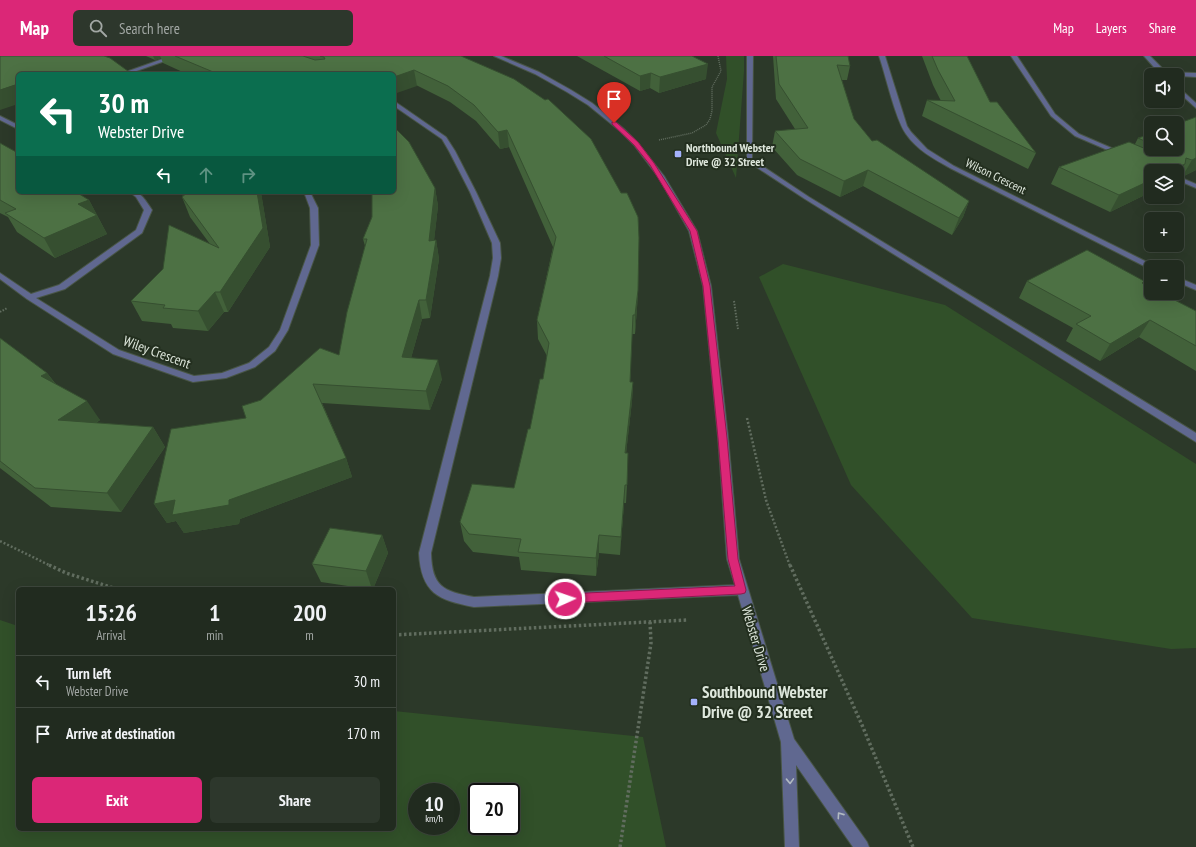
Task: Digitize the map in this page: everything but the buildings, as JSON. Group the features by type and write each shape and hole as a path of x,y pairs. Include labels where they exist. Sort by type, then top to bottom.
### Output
{"street":[{"path":"130,72 176,56"},
{"name":"Webster Drive","path":"497,56 537,73 569,91 590,104 622,130 636,144 662,177 693,231 707,286 723,438 733,559 741,590 788,742 792,847"},
{"path":"750,56 749,160 807,198 1196,438"},
{"name":"Wilson Crescent","path":"882,56 904,126 909,135 924,150 952,167 1144,262"},
{"path":"1014,56 1053,115 1077,135 1126,156"},
{"path":"1147,56 1158,68"},
{"path":"1184,75 1196,75"},
{"path":"1184,95 1196,106"},
{"path":"396,104 444,138 473,192 496,243 497,258 494,276 425,553 425,567 432,585 450,597 474,602 741,590"},
{"path":"0,118 16,126"},
{"path":"1184,181 1196,186"},
{"path":"30,297 62,287 139,231 148,210 136,194"},
{"name":"Wiley Crescent","path":"0,275 30,297 116,352 193,379 223,376 252,365 272,349 284,330 315,245 314,208 308,194"},
{"path":"1184,282 1196,288"},
{"name":"Webster Drive","path":"788,742 862,847"}],"path":[{"path":"662,144 658,140 688,134 710,122 712,110 712,91 714,83 721,71 718,56"},
{"path":"734,298 738,335"},
{"path":"747,416 762,488 774,526 796,582 859,718 913,847"},
{"path":"0,541 66,573 111,587"},
{"path":"396,635 687,620"},
{"path":"620,847 651,642 650,621"}],"green space":[{"path":"726,56 744,56 736,178 716,133 727,79"},
{"path":"783,264 945,305 1196,464 1196,648 1171,649 972,618 851,485 759,277"},
{"path":"0,620 16,625 16,831 396,831 396,711 643,737 666,847 0,847"}],"place":[{"name":"Northbound Webster Drive @ 32 Street","path":"678,154"},
{"name":"Southbound Webster Drive @ 32 Street","path":"694,702"}],"route":[{"path":"565,599 741,590 733,559 723,438 707,286 693,231 662,177 636,144 614,123"}]}
